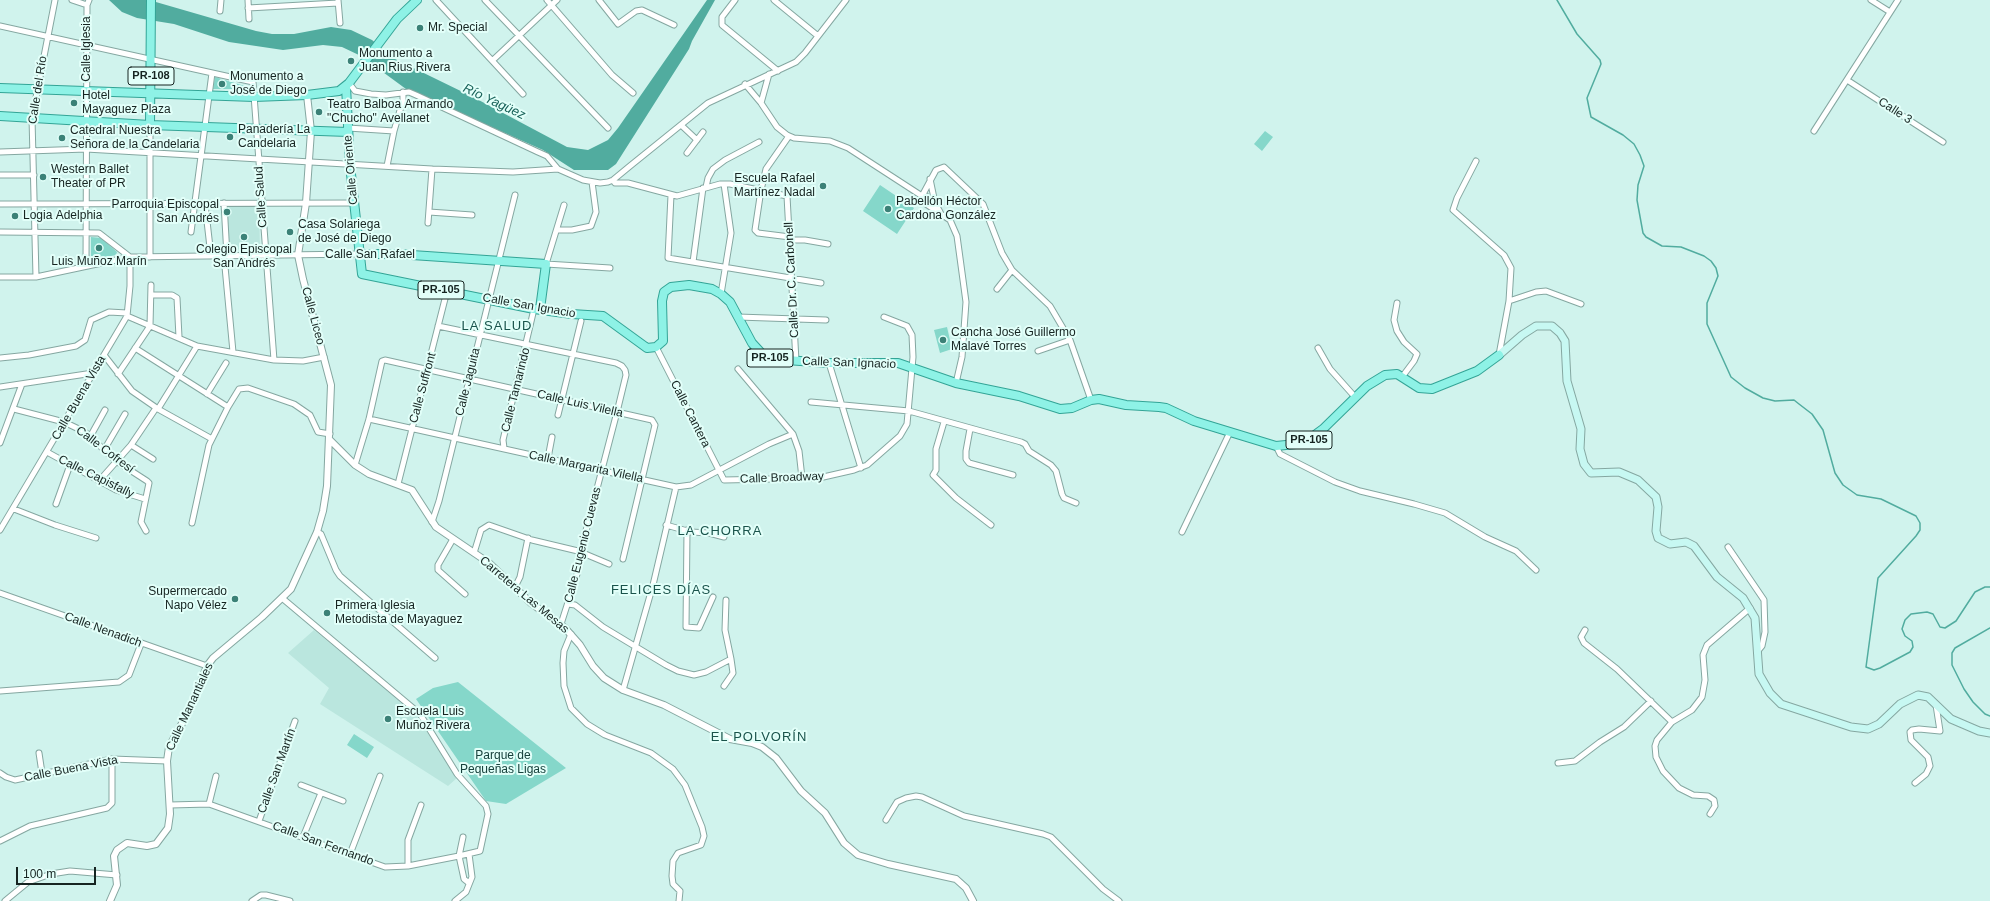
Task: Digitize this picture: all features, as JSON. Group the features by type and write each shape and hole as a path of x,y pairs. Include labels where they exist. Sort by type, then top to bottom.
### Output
{"main road":[{"name":"PR-108","path":"150,125 151,0"},
{"path":"0,88 254,97 307,95 339,91 348,85 397,19 417,0"},
{"name":"Calle Oriente","path":"348,85 350,165 359,254"},
{"path":"0,116 150,125 311,132 348,130"},
{"name":"Calle San Rafael","path":"359,254 397,254 546,264"},
{"name":"Calle San Ignacio","path":"359,254 362,274 537,309 581,315 603,316 617,325 644,347 656,347 664,339 662,301 664,292 671,287 689,285 712,289 721,294 730,302 752,343 763,355 772,359 829,363 888,362 911,366 956,383 1019,396 1060,409 1072,408 1091,400"},
{"name":"Calle Tamarindo","path":"537,309 546,264"},
{"path":"1402,376 1419,388 1432,389 1477,371 1499,355 1522,334 1536,326 1552,326 1560,333 1565,341 1567,381 1581,429 1580,449 1584,464 1591,473 1619,472 1638,480 1656,497 1658,507 1656,531 1658,538 1670,544 1686,542 1694,546 1717,577 1743,598 1755,618 1756,652 1760,674 1770,693 1782,704 1861,730 1873,728 1900,704 1918,695 1928,697 1951,719 1979,731 1990,733"},
{"name":"PR-105","path":"1091,400 1104,399 1126,405 1147,405 1166,408 1194,421 1276,446 1296,444 1308,440 1324,429 1355,397 1380,377 1397,374 1402,376"}],"street":[{"name":"Calle del Río","path":"36,277 32,118 36,89 55,0"},
{"path":"72,0 88,2"},
{"path":"220,11 221,0"},
{"path":"248,0 249,19"},
{"path":"436,0 523,94"},
{"path":"485,0 608,128"},
{"path":"547,0 612,75 633,93"},
{"path":"493,60 557,0"},
{"path":"599,0 618,24 636,11 642,10 674,25"},
{"path":"735,0 722,17 722,25 778,71"},
{"path":"774,0 818,36"},
{"path":"0,152 86,149 432,169 513,172 558,169 592,182 600,183 613,180 682,126 708,103 745,84 796,62 846,0"},
{"path":"1871,0 1890,12"},
{"path":"1814,131 1898,0"},
{"path":"248,8 338,1 340,23"},
{"name":"Calle Iglesia","path":"86,266 88,2"},
{"path":"0,26 212,73 190,232"},
{"name":"Calle Salud","path":"212,73 253,82 261,204 274,360"},
{"path":"761,103 769,74"},
{"name":"Calle 3","path":"1847,80 1943,142"},
{"path":"745,84 761,103 777,127 789,136 838,143 922,196 926,196 935,203"},
{"path":"348,85 355,91 371,94 386,95 403,92 416,95 547,156 558,169"},
{"path":"387,166 394,131 403,100 403,92"},
{"name":"Calle Liceo","path":"307,95 311,132 306,203 298,255 331,385 330,437"},
{"path":"150,125 150,257"},
{"path":"682,126 697,140"},
{"path":"348,130 394,131"},
{"path":"686,153 704,132"},
{"path":"789,136 768,165 761,190 755,230 758,233 828,244"},
{"path":"693,262 704,188 708,178 713,170 725,160 759,142"},
{"path":"1476,161 1457,198 1453,210 1494,246 1509,262 1512,275 1509,301 1499,355"},
{"path":"922,196 930,178 936,170 944,167 982,204 1002,253 1012,270 1050,306 1070,340 1091,400"},
{"path":"428,223 432,169"},
{"path":"0,175 34,176"},
{"path":"930,178 935,203 940,212"},
{"path":"613,180 615,183 628,183 671,195 684,195 704,188 724,184 761,190"},
{"path":"557,230 572,230 590,226 596,212 592,182"},
{"path":"721,294 731,233 724,184"},
{"name":"Calle Dr. C. Carbonell","path":"761,190 785,194 789,198 796,361"},
{"name":"Calle Jaguita","path":"432,522 439,501 453,438 515,195"},
{"path":"671,195 668,258 821,283"},
{"path":"922,196 926,204 950,220 955,229 966,291 962,357 956,383"},
{"path":"0,204 354,203"},
{"path":"205,204 211,256"},
{"path":"224,204 233,352"},
{"name":"Calle Tamarindo","path":"546,264 564,205"},
{"path":"429,212 472,215"},
{"path":"0,232 86,232 103,235 130,257"},
{"name":"Calle San Rafael","path":"0,277 36,277 130,257 359,254"},
{"name":"Calle Buena Vista","path":"0,530 14,509 127,314 130,286 130,257"},
{"name":"Calle San Rafael","path":"546,264 610,268"},
{"path":"997,289 1012,270"},
{"path":"118,374 150,326 151,285"},
{"path":"1509,301 1536,292 1546,291 1581,304"},
{"name":"Calle Suffront","path":"398,484 447,292"},
{"path":"151,295 172,295 177,298 178,337"},
{"path":"1397,303 1394,315 1397,331 1404,342 1417,354 1414,361 1402,376"},
{"name":"Calle Tamarindo","path":"504,448 503,440 537,309"},
{"path":"0,358 29,355 76,346 85,340 91,320 110,312 127,314 150,326 197,346 274,360 303,360 324,357"},
{"path":"738,317 826,320"},
{"name":"Calle Broadway","path":"724,480 826,477 861,468 883,452 903,431 907,424 913,357 911,331 904,325 884,317"},
{"path":"558,415 581,321"},
{"path":"438,326 573,354"},
{"path":"1038,351 1070,340"},
{"path":"99,481 131,446 179,377 197,346"},
{"name":"Calle Cantera","path":"656,347 724,480"},
{"path":"136,348 228,407"},
{"path":"1318,348 1330,369 1355,397"},
{"name":"Calle Eugenio Cuevas","path":"561,624 568,604 626,372 620,364 573,354"},
{"path":"104,355 132,391 157,408 212,439"},
{"name":"Calle Luis Vilella","path":"369,419 382,361 385,360 652,420 655,425 642,479"},
{"path":"207,394 226,363"},
{"path":"829,363 861,468"},
{"path":"738,369 793,434 799,451 802,478"},
{"path":"0,387 93,373"},
{"path":"0,443 14,409 22,384"},
{"path":"192,523 212,439 228,407 239,390 248,388 299,406 310,415 318,432 330,437"},
{"path":"811,402 909,411 1025,444 1030,450 1054,468 1064,498 1076,503"},
{"name":"Calle Cofresí","path":"14,409 64,422 90,437 116,461 148,482 145,499"},
{"path":"90,437 105,410"},
{"path":"104,450 125,414"},
{"path":"355,465 369,419"},
{"name":"Calle Margarita Vilella","path":"369,419 676,487 691,485 769,444 793,434"},
{"path":"944,422 936,449 936,470 933,475 956,498 991,525"},
{"path":"970,429 966,459 969,462 1013,475"},
{"path":"1182,532 1230,432"},
{"name":"Carretera Las Mesas","path":"330,437 355,465 369,474 412,490 432,522 499,572 531,603 561,624 571,634 598,673 623,690 664,705 730,739 752,743 762,747 776,758 801,791 825,813 844,843 858,855 894,866 956,880 966,888 973,901"},
{"name":"Calle Manantiales","path":"110,901 117,885 114,856 117,850 123,844 127,843 152,845 159,842 168,828 170,805 167,761 169,747 190,709 207,666 213,658 258,621 282,598 294,583 324,511 330,437"},
{"path":"548,458 552,437"},
{"path":"131,446 153,458"},
{"path":"1276,446 1280,454 1335,482 1360,491 1414,504 1445,514 1485,537 1516,551 1536,570"},
{"name":"Calle Capisfally","path":"47,452 99,481 127,494 145,499"},
{"path":"56,504 70,465"},
{"path":"623,559 642,479"},
{"path":"623,690 637,647 676,487"},
{"path":"145,499 141,522 146,531"},
{"path":"14,509 55,526 96,538"},
{"path":"474,553 482,528 489,525 528,538 581,552 610,564"},
{"path":"666,525 691,532 709,533 724,537"},
{"path":"687,530 684,625 688,628 699,628 713,597"},
{"path":"316,532 321,534 340,576 435,658"},
{"path":"515,587 520,577 528,538"},
{"path":"453,539 438,565 438,570 465,594"},
{"path":"1728,547 1764,600 1765,632 1762,646 1756,652"},
{"name":"Calle Nenadich","path":"0,593 141,644 207,666"},
{"path":"282,598 420,714 457,774 488,809 480,852 469,854 472,877 466,892 455,901"},
{"path":"724,686 733,672 724,618 726,600"},
{"path":"568,604 574,605 603,627 672,669 691,675 706,672 731,659"},
{"path":"1710,814 1715,806 1714,800 1708,796 1693,795 1679,788 1663,771 1658,762 1655,751 1657,740 1672,722 1692,710 1702,697 1705,680 1703,655 1707,645 1750,608"},
{"path":"1585,630 1581,637 1584,643 1617,669 1672,722"},
{"path":"571,634 564,651 563,663 564,686 571,708 593,728 605,735 651,753 673,769 685,785 700,822 704,836 701,844 678,853 673,861 673,884 680,891 679,901"},
{"path":"0,691 118,682 129,675 141,644"},
{"path":"1558,763 1575,761 1624,727 1651,701"},
{"path":"1915,784 1926,774 1930,766 1928,757 1911,740 1910,732 1912,730 1919,729 1940,731 1936,704"},
{"name":"Calle San Martín","path":"259,821 295,721"},
{"path":"39,753 42,773"},
{"path":"0,841 30,826 108,808 112,803 112,759"},
{"name":"Calle Buena Vista","path":"0,773 6,778 15,780 112,759 167,761"},
{"path":"209,804 216,776"},
{"path":"350,854 380,776"},
{"path":"301,785 343,801"},
{"path":"304,837 321,793"},
{"path":"886,820 897,802 916,796 922,797 964,816 1043,834 1051,837 1103,889 1119,901"},
{"name":"Calle San Fernando","path":"170,805 209,804 385,867 408,866 469,854"},
{"path":"408,866 408,840 421,806"},
{"path":"463,837 459,856 464,879 469,883"},
{"path":"5,901 28,882 51,874 70,871 117,875"},
{"path":"252,901 262,895 290,901"}],"shaded area":[{"path":"109,0 149,0 256,31 272,34 294,34 331,27 351,30 372,40 393,58 473,97 567,147 588,150 608,140 618,128 707,0 715,0 689,49 616,164 608,170 574,170 543,150 406,89 361,56 342,47 323,45 283,50 229,42 174,24 137,18 122,12"},
{"name":"Colegio Episcopal San Andrés","path":"225,207 259,207 260,249 228,250"},
{"path":"314,630 414,712 457,778 448,786 320,704 329,688 288,653"}],"green space":[{"path":"215,77 248,87 247,89 213,89"},
{"path":"1265,131 1273,137 1262,151 1254,144"},
{"name":"Pabellón Héctor Cardona González","path":"880,185 914,208 897,234 863,211"},
{"path":"91,237 101,238 117,252 116,255 91,260"},
{"name":"Cancha José Guillermo Malavé Torres","path":"947,327 952,349 940,353 934,330"},
{"name":"Parque de Pequeñas Ligas","path":"458,682 566,768 506,804 486,801 416,699 433,688"},
{"path":"354,734 374,747 367,758 347,745"}],"waterway":[{"path":"1557,0 1577,34 1600,60 1601,64 1587,98 1591,117 1623,135 1634,144 1640,155 1644,166 1638,185 1637,200 1643,233 1646,237 1662,246 1681,247 1704,256 1711,261 1716,268 1718,276 1707,303 1707,324 1731,377 1745,388 1763,398 1775,401 1794,400 1812,414 1823,430 1835,473 1843,485 1857,495 1881,499 1916,516 1920,523 1920,530 1916,536 1878,578 1866,667 1874,670 1880,668 1910,652 1913,647 1912,641 1905,636 1902,629 1905,620 1911,614 1927,612 1933,614 1940,627 1945,628 1956,621 1975,592 1985,587 1990,587"},
{"path":"1990,628 1955,648 1952,653 1952,665 1964,689 1973,702 1985,714 1990,716"}],"place":[{"name":"Mr. Special","path":"420,28"},
{"name":"Monumento a Juan Rius Rivera","path":"351,61"},
{"name":"Monumento a José de Diego","path":"222,84"},
{"name":"Hotel Mayaguez Plaza","path":"74,103"},
{"name":"Teatro Balboa Armando \"Chucho\" Avellanet","path":"319,112"},
{"name":"Panadería La Candelaria","path":"230,137"},
{"name":"Catedral Nuestra Señora de la Candelaria","path":"62,138"},
{"name":"Western Ballet Theater of PR","path":"43,177"},
{"name":"Escuela Rafael Martínez Nadal","path":"823,186"},
{"name":"Pabellón Héctor Cardona González","path":"888,209"},
{"name":"Parroquia Episcopal San Andrés","path":"227,212"},
{"name":"Logia Adelphia","path":"15,216"},
{"name":"Casa Solariega de José de Diego","path":"290,232"},
{"name":"Colegio Episcopal San Andrés","path":"244,237"},
{"name":"Luis Muñoz Marín","path":"99,248"},
{"name":"Cancha José Guillermo Malavé Torres","path":"943,340"},
{"name":"Supermercado Napo Vélez","path":"235,599"},
{"name":"Primera Iglesia Metodista de Mayaguez","path":"327,613"},
{"name":"Escuela Luis Muñoz Rivera","path":"388,719"}],"district":[{"name":"LA SALUD","path":"497,326"},
{"name":"LA CHORRA","path":"720,531"},
{"name":"FELICES DÍAS","path":"661,590"},
{"name":"EL POLVORÍN","path":"759,737"}],"water label":[{"name":"Río Yagüez","path":"494,102"}]}
